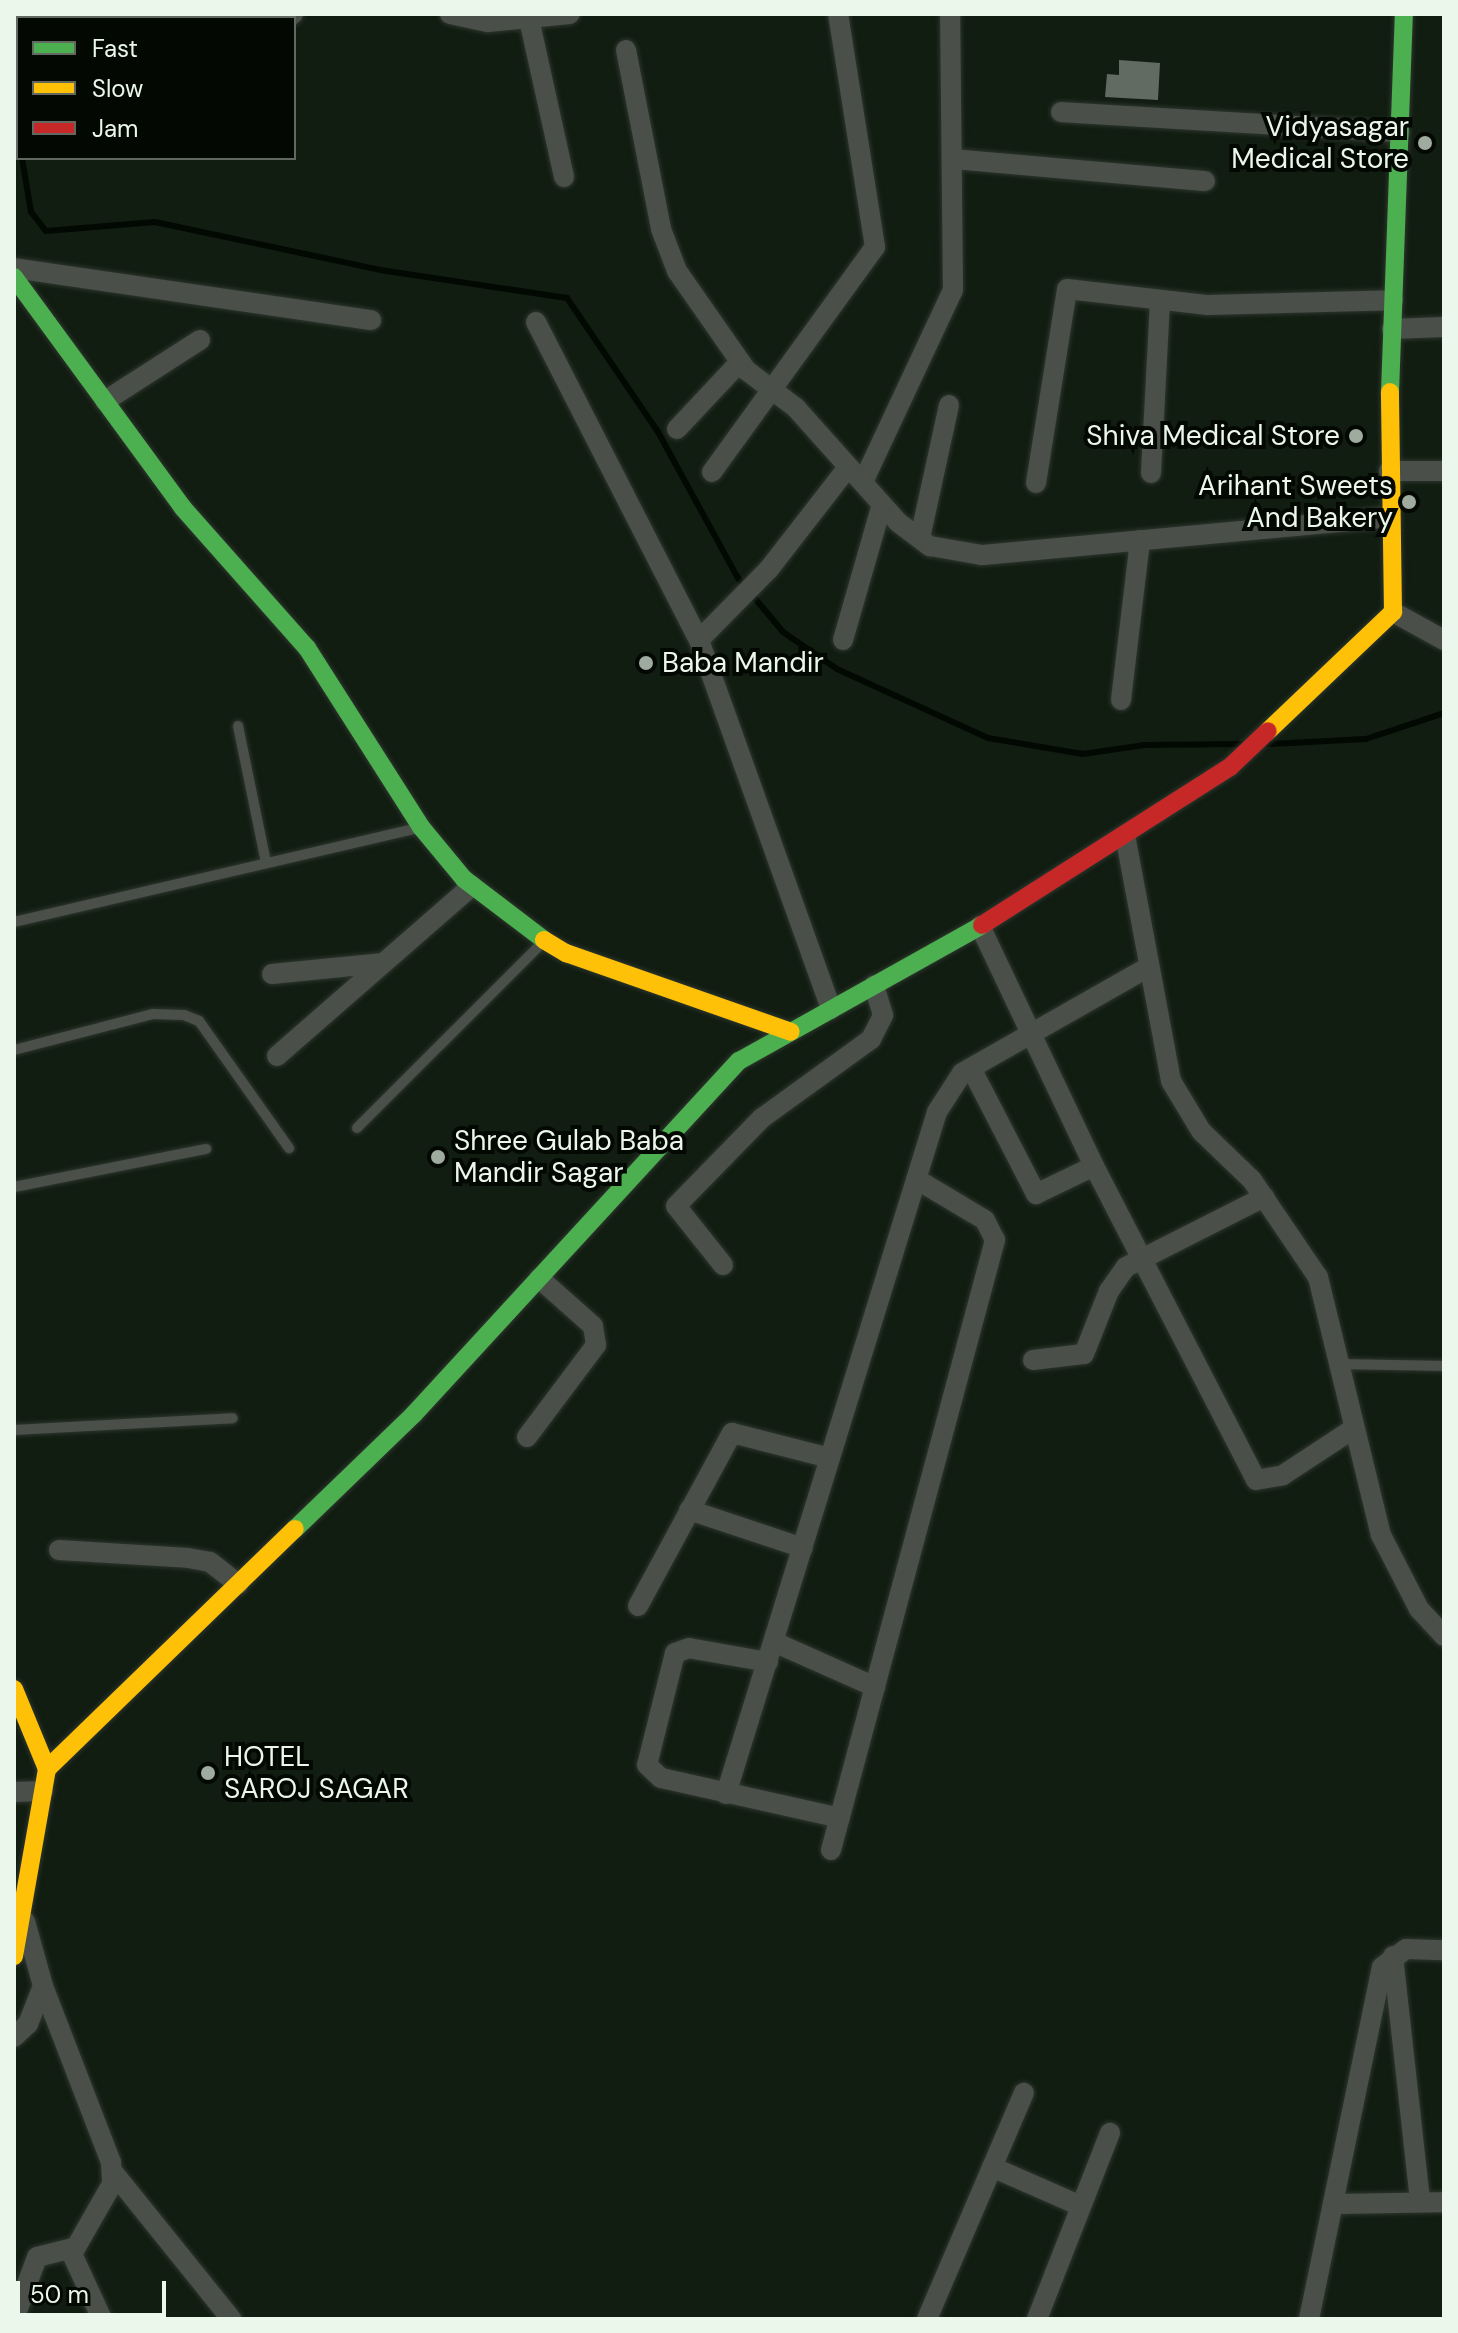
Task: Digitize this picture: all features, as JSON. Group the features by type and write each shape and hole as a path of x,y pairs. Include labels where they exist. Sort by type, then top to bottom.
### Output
{"street":[{"path":"450,14 488,22 570,14"},
{"path":"712,472 869,261 877,236 838,14"},
{"path":"863,482 953,290 950,14"},
{"path":"47,1769 414,1414 739,1061 980,926 1230,767 1291,715 1393,612 1389,471 1404,14"},
{"path":"529,19 564,177"},
{"path":"626,50 661,229 677,271 740,362 920,538 982,555 1390,517"},
{"path":"1061,112 1399,132"},
{"path":"953,159 1205,181"},
{"path":"14,268 371,320"},
{"path":"14,277 183,508 307,648 421,827 472,886 545,940 791,1032"},
{"path":"1036,483 1067,289 1208,305 1393,300"},
{"path":"1151,473 1160,300"},
{"path":"536,322 699,640 831,1009"},
{"path":"1392,329 1444,327"},
{"path":"105,401 200,340"},
{"path":"677,429 740,362"},
{"path":"920,538 949,405"},
{"path":"699,640 769,569 848,467"},
{"path":"1389,471 1444,471"},
{"path":"843,640 882,504"},
{"path":"1121,700 1140,540"},
{"path":"1393,612 1444,640"},
{"path":"1125,835 1147,968 1171,1081 1201,1131 1264,1197 1318,1277 1381,1535 1419,1609 1444,1636"},
{"path":"277,1056 472,886"},
{"path":"980,926 1094,1166 1256,1480 1283,1475 1353,1429"},
{"path":"272,974 383,963"},
{"path":"726,1794 937,1112 971,1068 1147,968"},
{"path":"723,1265 676,1206 762,1118 871,1039 883,1015 874,985"},
{"path":"971,1068 1036,1194 1094,1166"},
{"path":"831,1850 995,1240 985,1220 916,1179"},
{"path":"1033,1360 1084,1354 1116,1279 1141,1257 1264,1197"},
{"path":"527,1437 596,1345 593,1326 539,1278"},
{"path":"638,1606 732,1433 830,1458"},
{"path":"689,1510 803,1548"},
{"path":"59,1550 210,1562 238,1584"},
{"path":"840,1818 661,1778 647,1765 669,1659 689,1648 771,1652 875,1687"},
{"path":"14,1689 47,1769 16,1953"},
{"path":"14,1792 43,1791"},
{"path":"24,1917 43,1986 113,2172 231,2319"},
{"path":"1309,2319 1382,1967 1406,1949 1444,1950"},
{"path":"1393,1956 1420,2202"},
{"path":"21,2030 43,1986"},
{"path":"927,2319 1024,2093"},
{"path":"1037,2319 1110,2133"},
{"path":"992,2167 1081,2206"},
{"path":"102,2319 76,2268 74,2244 112,2184 113,2172"},
{"path":"1333,2204 1444,2202"},
{"path":"14,2319 37,2257 74,2244"}],"lane":[{"path":"238,726 266,863"},
{"path":"14,922 421,827"},
{"path":"357,1128 545,940"},
{"path":"14,1050 153,1014 184,1015 199,1021 289,1148"},
{"path":"14,1187 206,1149"},
{"path":"1341,1364 1444,1366"},
{"path":"14,1430 233,1418"}],"building":[{"path":"1119,60 1160,63 1158,100 1105,97 1107,74 1119,75"}],"waterway":[{"path":"14,51 16,90"},
{"path":"22,160 31,212 46,231 155,222 380,270 567,298 658,432 738,578 783,632 837,669 988,738 1083,754 1145,745 1241,744"},
{"path":"1268,744 1366,739 1444,713"}],"traffic: fast":[{"path":"1390,392 1404,14"},
{"path":"14,277 183,508 307,648 421,827 464,879 544,940"},
{"path":"295,1529 414,1414 739,1061 982,925"}],"traffic: slow":[{"path":"1268,731 1393,612 1390,392"},
{"path":"544,940 566,953 791,1032"},
{"path":"47,1769 295,1529"},
{"path":"14,1689 47,1769 14,1956"}],"traffic: jam":[{"path":"982,925 1230,767 1268,731"}],"place":[{"name":"Vidyasagar Medical Store","path":"1425,143"},
{"name":"Shiva Medical Store","path":"1356,436"},
{"name":"Arihant Sweets And Bakery","path":"1409,502"},
{"name":"Baba Mandir","path":"646,663"},
{"name":"Shree Gulab Baba Mandir Sagar","path":"438,1157"},
{"name":"HOTEL SAROJ SAGAR","path":"208,1773"}]}
